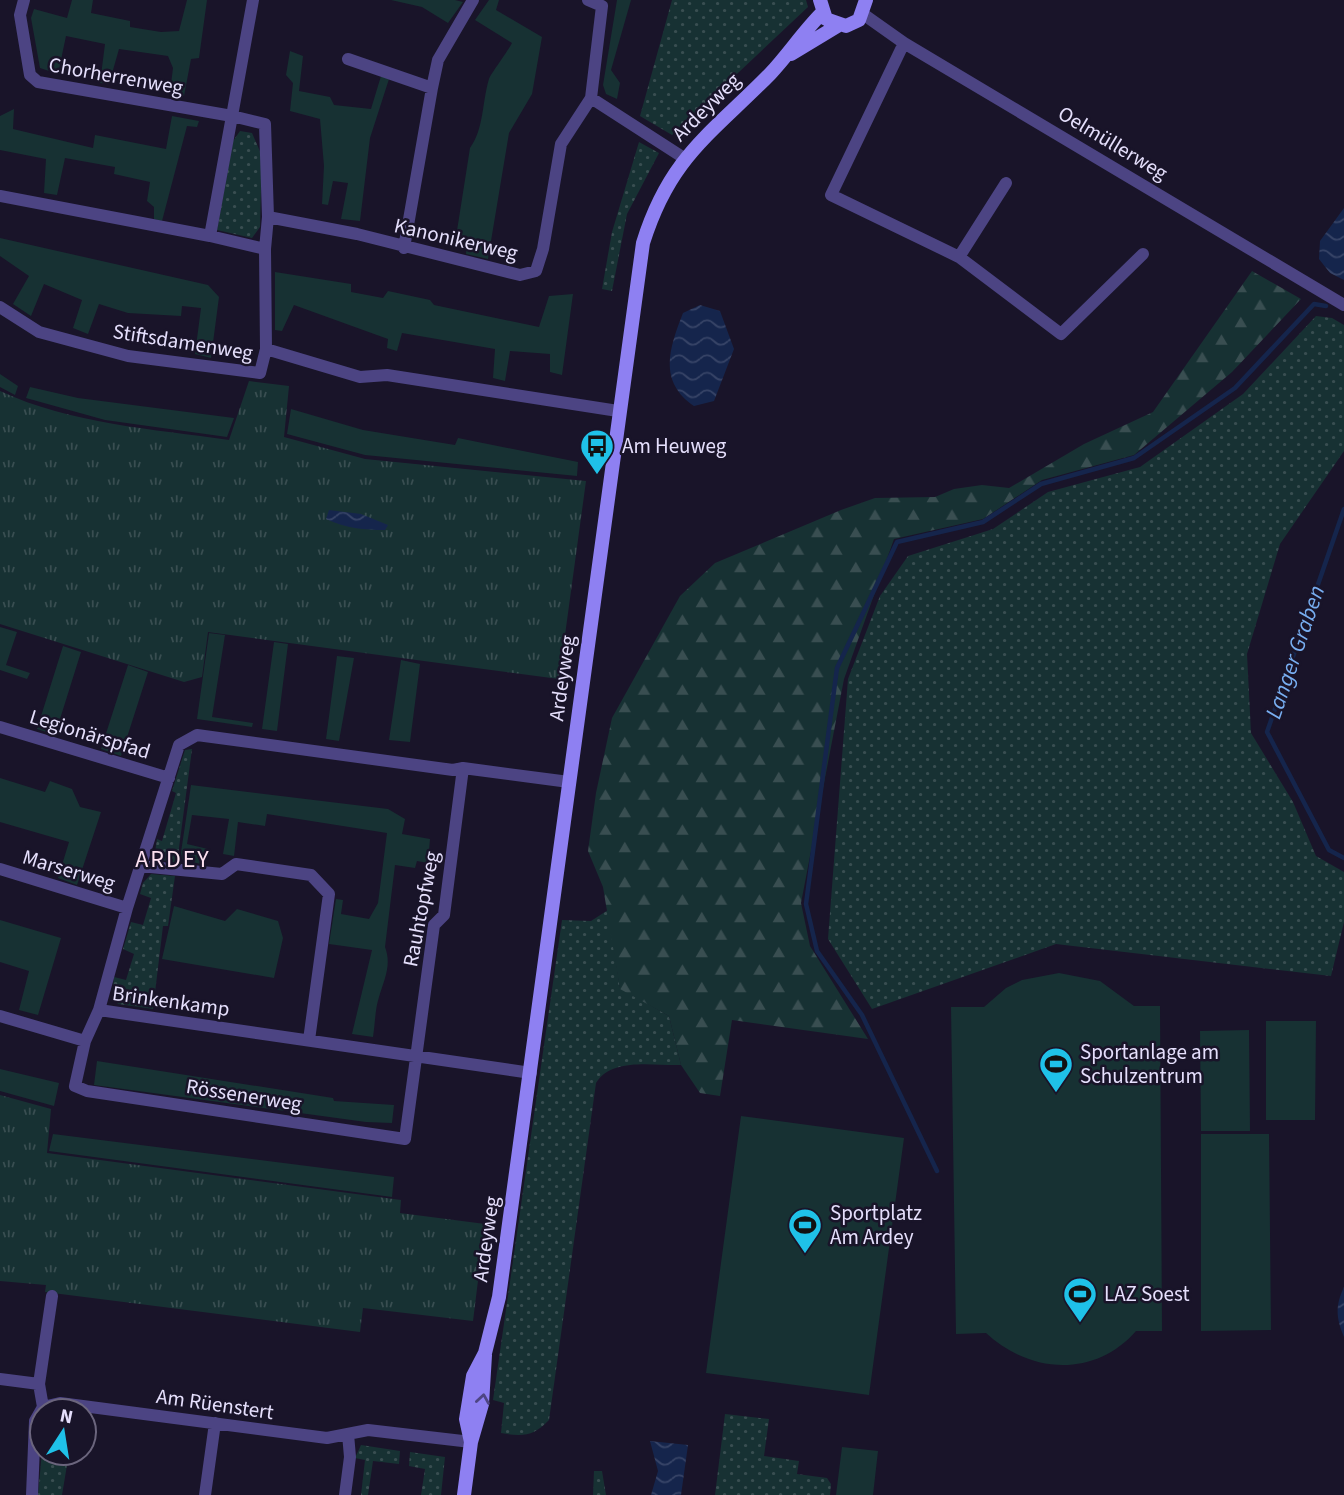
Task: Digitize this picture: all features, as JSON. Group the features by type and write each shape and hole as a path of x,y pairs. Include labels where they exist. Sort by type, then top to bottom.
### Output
{"main road":[{"path":"821,6 832,23 839,25"},
{"name":"Ardeyweg","path":"464,1495 471,1443 466,1419 468,1403 473,1376 485,1353 499,1297 643,243 664,188 684,158 786,57 821,6"},
{"name":"Oelmüllerweg","path":"839,25 853,23 864,7"},
{"name":"Ardeyweg","path":"786,57 839,25"}],"street":[{"name":"Chorherrenweg","path":"24,0 20,15 30,75 38,82 232,116"},
{"path":"210,236 253,0"},
{"path":"404,248 439,60 473,0"},
{"path":"587,0 602,6 590,99 684,158"},
{"name":"Oelmüllerweg","path":"864,7 904,43 1344,305"},
{"path":"904,43 831,195 959,257 1061,334 1143,254"},
{"path":"348,59 432,88"},
{"name":"Kanonikerweg","path":"268,218 357,234 404,248 520,275 536,271 543,249 561,144 590,99"},
{"path":"232,116 265,124 268,218 265,249 266,349 360,377 387,375 618,411"},
{"path":"959,257 1006,183"},
{"path":"0,196 265,249"},
{"name":"Stiftsdamenweg","path":"0,307 39,332 128,356 260,373 266,349"},
{"name":"Legionärspfad","path":"0,727 169,778"},
{"name":"Brinkenkamp","path":"531,1073 99,1010 127,908 178,744 197,735 453,770 463,768 569,782"},
{"name":"Rauhtopfweg","path":"417,1057 434,925 444,915 463,768"},
{"path":"140,866 222,874 236,864 311,875 329,894 309,1040"},
{"name":"Marserweg","path":"0,869 127,908"},
{"name":"Rössenerweg","path":"99,1010 85,1041 75,1086 86,1091 405,1139 417,1057"},
{"path":"0,1016 85,1041"},
{"path":"41,1397 39,1384 52,1296"},
{"path":"0,1379 39,1384"},
{"name":"Am Rüenstert","path":"98,1408 327,1438 368,1430 471,1443"},
{"path":"205,1495 215,1423"},
{"path":"345,1495 350,1457 348,1434"},
{"path":"32,1495 33,1467"}],"green space":[{"path":"72,0 93,0 91,13 130,21 130,27 161,32 179,31 187,0 207,0 199,58 191,59 184,96 170,92 173,68 168,56 119,49 109,84 100,83 105,44 66,36 58,74 40,68 31,18 34,9 67,18"},
{"path":"391,0 463,2 448,23 422,7"},
{"path":"489,0 499,0 496,10 542,37 532,94 509,133 488,259 466,254 467,241 456,237 470,148 480,124 489,79 512,43 475,20"},
{"path":"617,0 631,0 611,70 620,83 617,99 606,94 603,85"},
{"path":"672,0 806,0 808,7 672,135 640,116"},
{"path":"290,51 303,56 299,91 330,97 334,105 371,109 381,76 389,79 370,138 360,221 341,219 348,183 333,181 328,205 322,204 324,166 320,119 290,111 293,83 286,75"},
{"path":"14,109 13,129 93,148 95,135 166,149 172,116 199,121 197,127 187,126 162,221 154,219 154,207 147,201 150,182 114,174 115,167 65,158 57,195 44,193 46,159 0,150 0,116"},
{"path":"240,131 252,133 262,156 260,227 252,238 217,230 233,141"},
{"path":"639,142 659,153 627,214 612,291 602,289 612,232"},
{"path":"0,238 208,285 219,297 211,358 195,354 201,308 182,306 181,316 128,313 99,304 88,334 73,328 82,300 44,284 31,316 13,304 29,276 0,256"},
{"path":"1252,271 1301,299 1232,372 1134,455 1042,480 983,519 894,539 844,679 801,903 810,946 868,1039 732,1020 720,1096 700,1093 681,1065 669,1016 620,989 603,887 588,851 596,793 612,718 680,596 715,563 841,510 875,498 935,497 954,489 982,485 1009,488 1084,444 1153,412"},
{"path":"275,272 351,284 351,292 383,298 388,291 430,300 434,305 539,327 549,296 573,294 562,375 550,372 550,354 510,351 505,381 493,378 495,349 402,333 397,351 387,348 388,339 294,305 282,331 275,330"},
{"path":"1316,316 1332,318 1344,325 1344,451 1280,544 1247,654 1251,733 1293,802 1316,856 1344,872 1344,922 1331,976 1056,944 872,1009 828,939 848,679 880,596 908,556 993,529 1048,492 1140,467 1243,394"},
{"path":"0,374 18,386 15,395 0,387"},
{"path":"249,381 289,386 284,437 365,459 586,481 559,679 208,632 202,677 184,682 0,624 0,391 55,411 84,418 229,440"},
{"path":"30,387 78,398 234,418 227,437 105,420 26,398"},
{"path":"291,409 363,430 455,445 458,438 578,462 577,476 365,455 287,434"},
{"path":"0,627 17,632 6,665 30,673 27,679 0,670"},
{"path":"209,633 225,635 212,717 253,723 252,727 197,719"},
{"path":"274,642 288,644 277,731 262,729"},
{"path":"63,646 81,652 55,735 37,729"},
{"path":"337,656 354,658 339,741 326,739"},
{"path":"401,660 420,664 410,742 389,740"},
{"path":"128,665 148,672 121,756 101,749"},
{"path":"192,749 177,863 162,860 155,852 157,839 162,841 176,793 172,791 185,750"},
{"path":"0,778 45,792 50,781 72,789 80,807 101,812 77,885 58,878 69,842 0,822"},
{"path":"191,785 388,809 405,819 402,834 430,839 428,863 417,861 415,868 395,865 385,947 387,966 373,1037 352,1034 372,950 329,944 336,899 343,900 341,914 369,919 378,903 387,833 267,814 265,826 238,822 234,856 223,854 229,819 192,815 187,844 208,849 205,865 180,859"},
{"path":"151,874 175,876 168,926 163,926 153,1009 118,1004 112,994 114,977 126,980 134,954 123,949 131,922 143,925 151,898 140,894 143,883"},
{"path":"174,906 225,921 237,909 278,921 283,938 274,978 162,959"},
{"path":"608,910 620,988 669,1016 681,1065 623,1066 612,1069 596,1083 549,1420 528,1434 501,1433 504,1403 493,1400 562,920 591,921"},
{"path":"0,920 61,938 38,1015 19,1010 29,971 0,962"},
{"name":"Sportanlage am Schulzentrum","path":"1059,973 1100,981 1134,1006 1160,1006 1162,1331 1136,1331 1120,1346 1101,1357 1062,1365 1022,1357 1003,1347 986,1333 956,1334 951,1007 984,1007 1006,988 1022,980"},
{"path":"1266,1021 1316,1021 1315,1120 1266,1120"},
{"path":"1249,1030 1250,1131 1201,1131 1200,1031"},
{"path":"97,1061 333,1098 334,1101 394,1105 392,1123 366,1122 94,1085"},
{"path":"0,1069 59,1083 54,1106 0,1091"},
{"path":"0,1095 51,1109 47,1153 401,1200 400,1213 485,1224 473,1321 363,1308 360,1332 45,1292 46,1285 0,1281"},
{"name":"Sportplatz Am Ardey","path":"741,1116 904,1138 869,1395 706,1373"},
{"path":"53,1134 394,1177 392,1197 49,1151"},
{"path":"1201,1134 1269,1134 1271,1330 1201,1331"},
{"path":"725,1414 769,1419 764,1456 799,1461 797,1474 827,1478 831,1484 830,1495 715,1495"},
{"path":"361,1445 400,1451 399,1464 373,1461 368,1495 361,1495 365,1460 355,1458"},
{"path":"842,1447 878,1451 873,1495 836,1495"},
{"path":"410,1452 445,1457 441,1495 421,1495 425,1469 409,1466"},
{"path":"41,1467 67,1467 62,1495 38,1495"},
{"path":"594,1471 602,1471 606,1495 593,1495"}],"water":[{"path":"1344,208 1344,280 1330,273 1319,259 1320,241"},
{"path":"700,305 720,311 734,349 714,401 694,406 675,386 670,364 674,339 683,313"},
{"path":"329,510 361,514 388,525 385,530 347,526 326,519"},
{"path":"1344,1287 1344,1337 1338,1312"},
{"path":"650,1441 688,1445 681,1495 651,1495 658,1471"}],"waterway":[{"path":"937,1171 862,1015 817,951 806,904 837,668 897,542 983,522 1041,484 1134,458 1235,388 1314,304 1326,306"},
{"name":"Langer Graben","path":"1344,509 1267,732 1329,850 1344,858"}],"place":[{"name":"Am Heuweg","path":"597,476"},
{"name":"Sportanlage am Schulzentrum","path":"1056,1094"},
{"name":"Sportplatz Am Ardey","path":"805,1255"},
{"name":"LAZ Soest","path":"1080,1324"}],"district":[{"name":"ARDEY","path":"173,859"}]}
